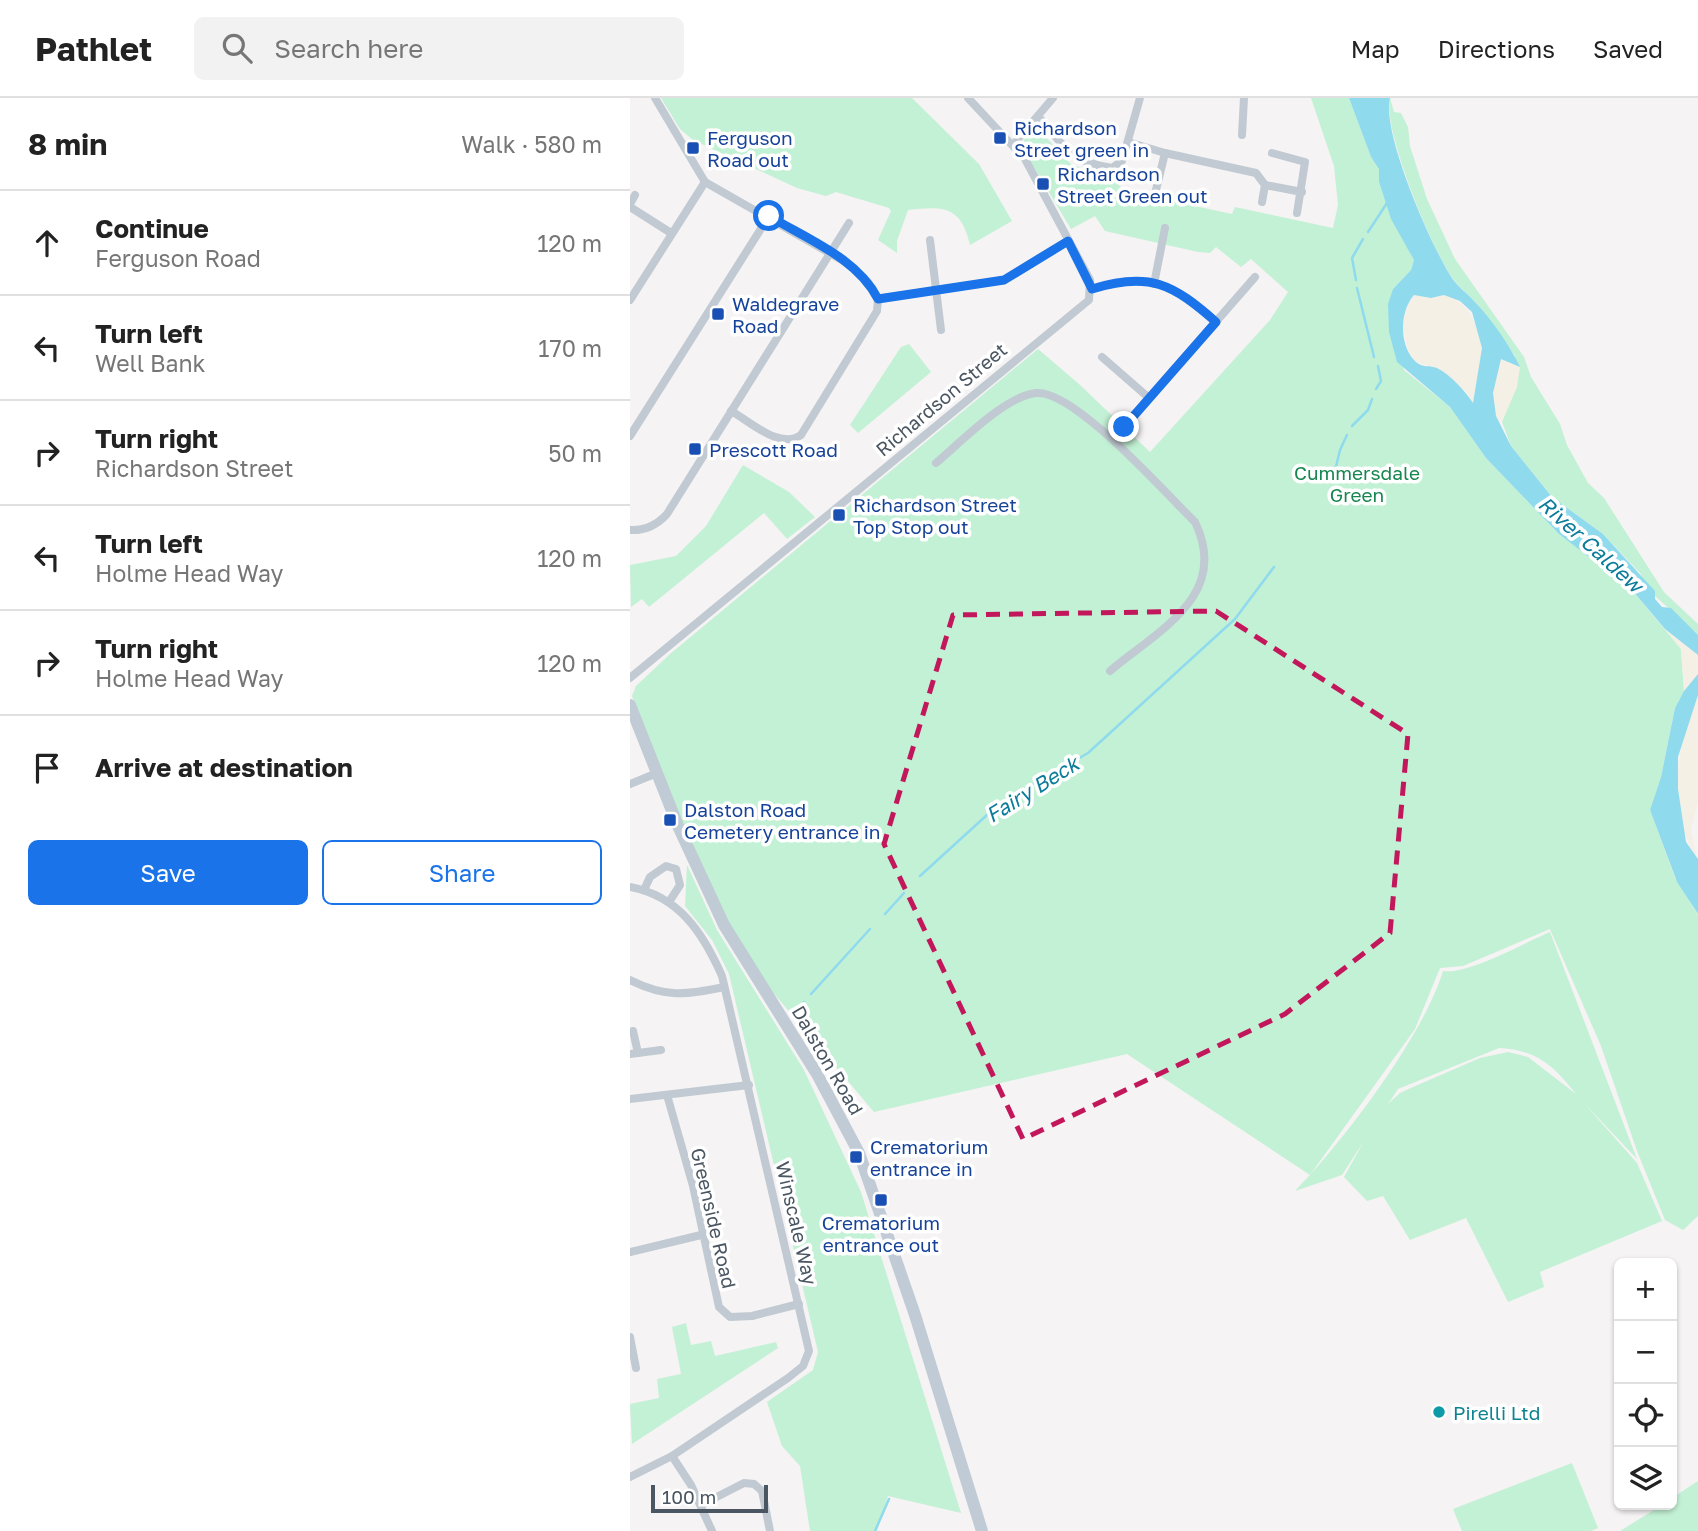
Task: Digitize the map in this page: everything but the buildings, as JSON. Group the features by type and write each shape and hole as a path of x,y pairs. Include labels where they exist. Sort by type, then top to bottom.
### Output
{"main road":[{"name":"Dalston Road","path":"630,705 686,845 724,925 817,1074 859,1153 912,1305 982,1531"}],"street":[{"path":"655,98 705,182 831,252 864,276 878,299 877,311 801,435 793,440 781,440 732,411"},
{"path":"968,98 1025,159 1092,289 1125,280 1154,284 1183,293 1216,322"},
{"path":"1013,145 1053,98"},
{"path":"1038,116 1071,154 1088,164 1112,168 1122,161 1140,98"},
{"path":"1242,135 1244,98"},
{"path":"1128,142 1256,173 1265,184 1302,192"},
{"path":"1155,194 1165,153"},
{"path":"1272,153 1305,162 1297,214"},
{"path":"630,299 705,182"},
{"path":"1262,202 1265,184"},
{"path":"635,195 630,206 671,233"},
{"path":"630,436 769,216"},
{"path":"630,530 642,530 656,525 667,514 849,223"},
{"path":"1154,284 1165,229"},
{"path":"930,240 941,330"},
{"path":"878,299 1004,280 1068,241"},
{"path":"1124,427 1255,277"},
{"name":"Richardson Street","path":"630,678 1027,348 1087,302 1092,289"},
{"path":"1102,357 1149,398"},
{"path":"936,463 1010,405 1035,393 1048,394 1080,411 1195,523 1201,535 1203,564 1201,582 1194,600 1110,671"},
{"path":"630,784 657,773"},
{"path":"644,890 650,877 666,866 676,869 680,885 670,902"},
{"name":"Winscale Way","path":"630,887 644,890 670,902 694,924 712,953 724,987 750,1085 809,1351 803,1366 672,1456 630,1477"},
{"path":"630,980 646,988 685,995 724,987"},
{"path":"633,1031 634,1053 661,1050"},
{"path":"630,1099 750,1085"},
{"name":"Greenside Road","path":"667,1095 693,1186 701,1235 719,1307 730,1317 752,1316 799,1304"},
{"path":"630,1252 701,1235"},
{"path":"630,1337 636,1368"},
{"path":"672,1456 701,1505 712,1531"},
{"path":"701,1505 744,1483 754,1484 762,1491 770,1531"}],"highlighted area":[{"path":"1216,611 1408,734 1390,933 1285,1014 1023,1139 884,844 953,615"}],"green space":[{"path":"661,98 912,98 979,164 1012,221 970,245 962,223 949,211 932,208 908,210 897,241 897,253 878,240 891,211 889,208 836,192 826,196 797,188 693,140 680,129"},
{"name":"Cummersdale Green","path":"1311,98 1349,98 1371,157 1379,168 1379,182 1387,206 1414,260 1411,270 1393,289 1404,370 1450,407 1486,458 1559,534 1589,553 1632,590 1681,649 1684,691 1675,708 1661,777 1650,810 1675,878 1698,915 1698,1216 1683,1230 1665,1220 1637,1151 1601,1046 1550,929 1463,966 1440,968 1415,1029 1310,1175 1127,1054 874,1112 749,964 679,826 632,696 636,686 670,654 1038,349 1150,452 1270,320 1288,292 1251,259 1241,267 1216,247 1210,253 1198,252 1105,231 1095,216 1071,229 1023,149 1023,141 1032,130 1040,131 1072,165 1108,175 1125,191 1232,214 1235,207 1333,228 1338,205 1334,166"},
{"path":"1390,98 1394,112 1401,113 1408,127 1410,146 1427,199 1455,259 1524,357 1531,377 1560,424 1567,445 1588,483 1604,498 1664,592 1698,624 1698,635 1654,595 1640,573 1603,534 1552,497 1511,446 1502,422 1510,401 1515,356 1481,309 1454,280 1434,245 1401,162 1390,114"},
{"path":"909,344 931,372 858,433 850,425 901,347"},
{"path":"743,465 789,492 815,517 787,539 764,513 649,607 642,599 631,607 630,565 676,556 706,526"},
{"path":"687,865 717,930 804,1070 861,1192 961,1513 888,1496 877,1531 810,1531 800,1466 782,1446 767,1402 813,1370 818,1352 729,974 712,940 685,906"},
{"path":"1550,932 1637,1159 1583,1102 1637,1163 1662,1221 1540,1272 1544,1287 1508,1302 1466,1218 1410,1240 1383,1196 1367,1201 1344,1177 1364,1141 1342,1175 1295,1191 1336,1145 1380,1087 1419,1025 1443,971 1454,971 1482,963","holes":["1499,1048 1534,1056 1552,1067 1576,1094 1528,1057 1508,1052 1480,1058 1413,1087 1400,1093 1388,1104 1398,1089"]},
{"path":"686,1323 691,1345 711,1341 715,1356 776,1342 778,1348 632,1444 630,1404 659,1398 657,1379 681,1374 672,1327"},
{"path":"1572,1463 1598,1528 1591,1531 1462,1531 1453,1509"},
{"path":"1698,1481 1698,1531 1620,1531 1654,1510 1677,1510 1677,1495"}],"sand":[{"path":"1444,294 1466,309 1477,330 1482,348 1520,367 1517,387 1502,422 1473,403 1466,391 1432,367 1416,362 1408,351 1403,325 1407,307 1414,295 1432,298"},
{"path":"1665,629 1698,655 1698,674 1684,691 1681,649"},
{"path":"1698,695 1698,800 1691,830 1697,857 1683,826 1679,808 1678,772 1684,736"}],"water":[{"name":"River Caldew","path":"1349,98 1390,98 1389,114 1400,162 1421,217 1443,263 1457,284 1494,324 1520,367 1501,359 1493,393 1496,416 1511,446 1552,497 1603,534 1655,591 1655,599 1662,607 1671,608 1698,635 1698,655 1665,629 1632,590 1559,534 1486,458 1450,407 1397,362 1389,332 1388,304 1393,289 1411,270 1414,260 1391,219 1379,182 1379,169 1371,157","holes":["1414,295 1431,298 1444,295 1460,301 1472,312 1482,348 1473,403 1462,388 1447,375 1437,368 1418,364 1406,348 1403,329 1409,302"]},
{"path":"1698,674 1698,695 1678,757 1678,789 1686,842 1698,859 1698,914 1677,882 1650,810 1661,777 1675,708"}],"waterway":[{"name":"Fairy Beck","path":"1368,232 1387,203"},
{"name":"Fairy Beck","path":"1356,280 1352,258 1363,239"},
{"name":"Fairy Beck","path":"1357,288 1374,357"},
{"name":"Fairy Beck","path":"1376,389 1381,381 1378,366"},
{"name":"Fairy Beck","path":"1352,426 1368,410 1372,399"},
{"name":"Fairy Beck","path":"1333,479 1340,450 1347,435"},
{"name":"Fairy Beck","path":"920,876 999,804 1088,753 1235,619 1274,567"},
{"name":"Fairy Beck","path":"885,914 904,893"},
{"name":"Fairy Beck","path":"811,994 870,929"},
{"name":"Fairy Beck","path":"795,1017 804,1002"},
{"name":"Fairy Beck","path":"875,1531 889,1499"}],"place":[{"name":"Richardson Street green in","path":"1000,138"},
{"name":"Ferguson Road out","path":"693,148"},
{"name":"Richardson Street Green out","path":"1043,184"},
{"name":"Waldegrave Road","path":"718,314"},
{"name":"Prescott Road","path":"695,449"},
{"name":"Richardson Street Top Stop out","path":"839,515"},
{"name":"Dalston Road Cemetery entrance in","path":"670,820"},
{"name":"Crematorium entrance in","path":"856,1157"},
{"name":"Crematorium entrance out","path":"881,1200"},
{"name":"Pirelli Ltd","path":"1439,1412"}],"route":[{"path":"769,216 854,268 864,276 878,299 890,295 1004,280 1068,241 1090,280 1092,289 1118,281 1134,280 1183,293 1216,322 1124,427"}]}
